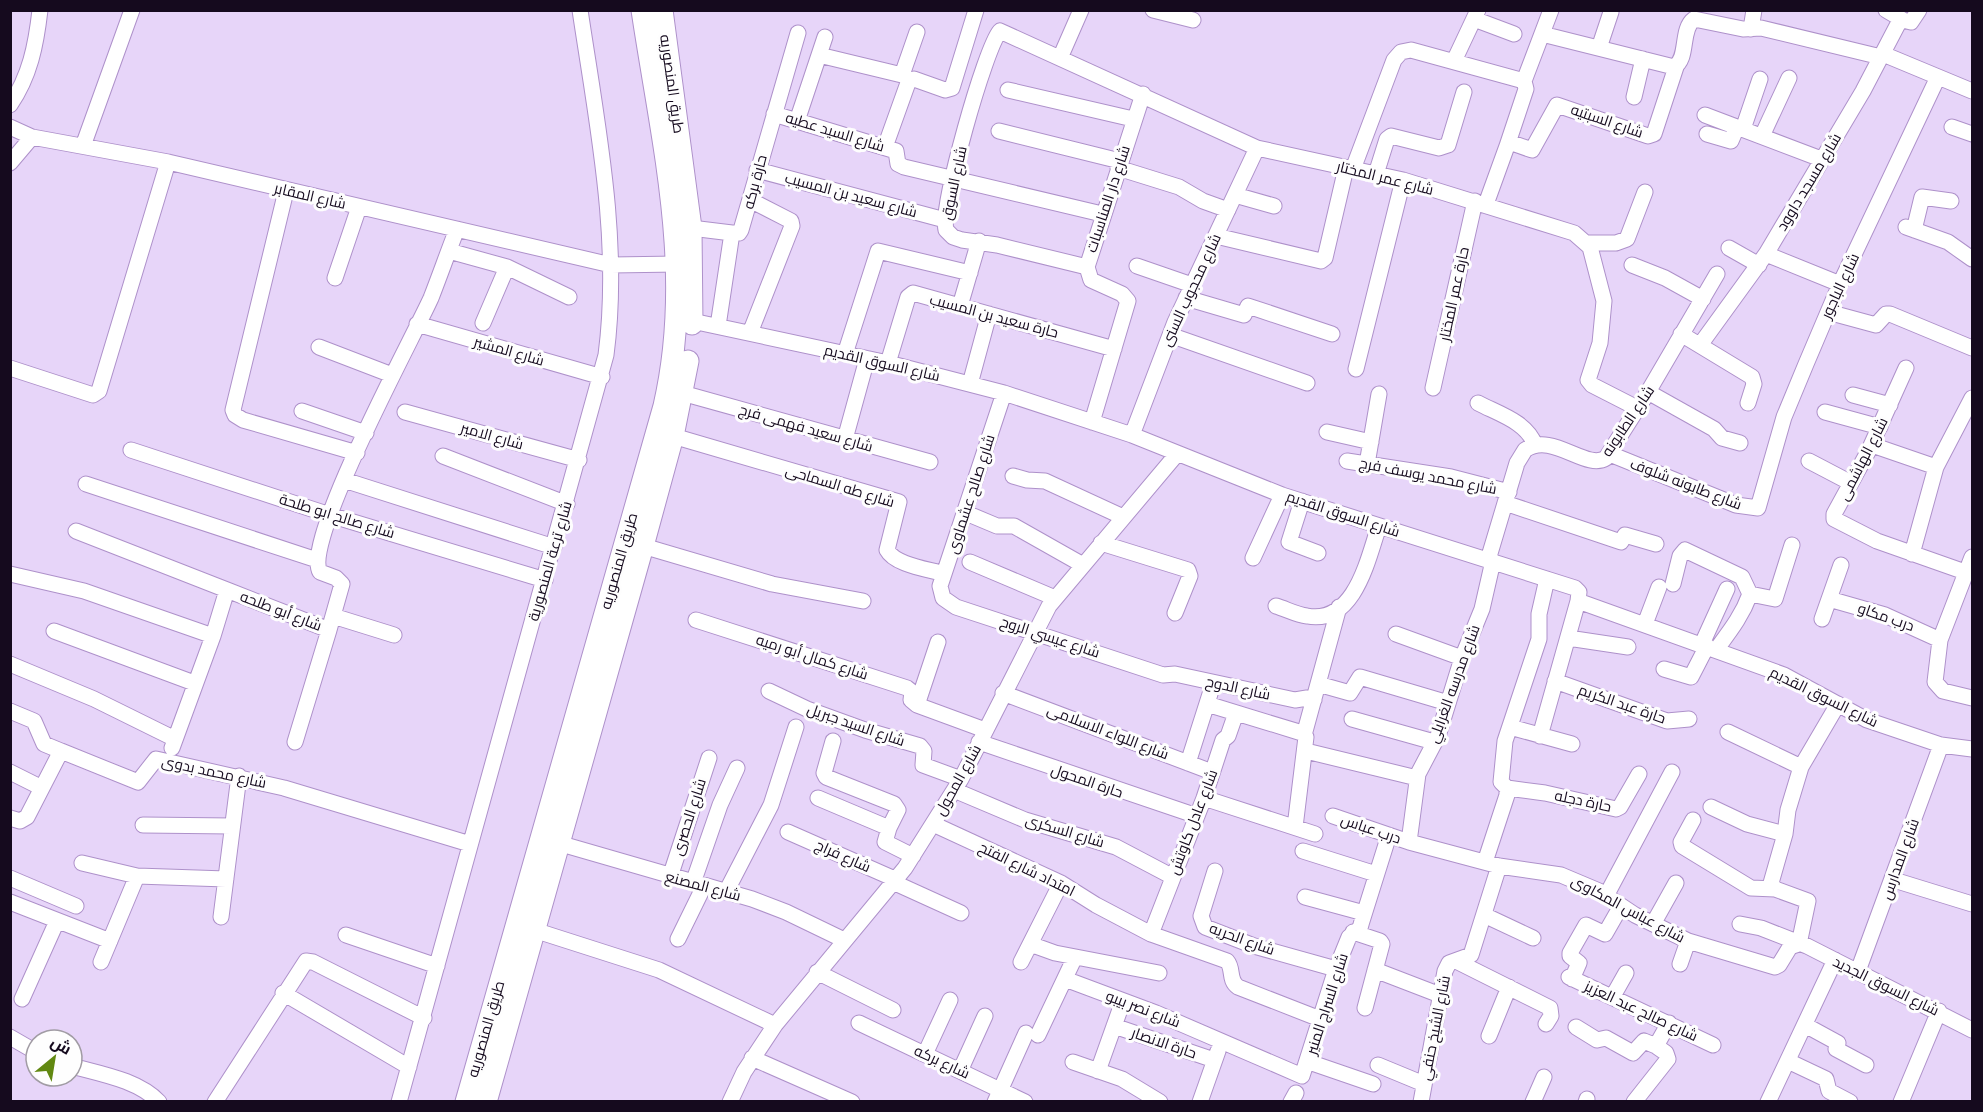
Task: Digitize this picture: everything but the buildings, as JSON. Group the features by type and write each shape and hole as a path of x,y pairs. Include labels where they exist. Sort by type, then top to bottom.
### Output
{"main road":[{"name":"طريق المنصوريه","path":"486,1101 558,843 595,676 670,381 678,321 668,264 674,224 642,10"},
{"name":"طريق المنصوريه","path":"466,1101 595,676 643,546 673,436 682,393 692,321 691,228 662,10"}],"street":[{"path":"10,105 23,86 36,46 40,10"},
{"path":"83,146 132,10"},
{"name":"شارع ترعة المنصورية","path":"399,1101 602,377 616,266 580,10"},
{"path":"885,147 909,80 914,79 945,90 949,90 954,85 976,10"},
{"path":"1060,58 1081,10"},
{"path":"1153,10 1193,20"},
{"path":"1480,203 1507,146 1526,89 1524,81 1551,10"},
{"path":"1751,29 1754,10"},
{"path":"1887,10 1911,17"},
{"path":"1599,48 1611,12"},
{"path":"1454,61 1476,15 1514,34"},
{"name":"شارع مسجد داوود","path":"1700,345 1762,259 1857,101 1898,24 1911,17"},
{"path":"1542,34 1676,67 1692,20 1751,29 1761,28 1882,55 1972,91"},
{"name":"شارع عمر المختار","path":"1000,31 1143,94 1257,148 1403,180 1574,233 1586,243"},
{"name":"شارع السوق","path":"1000,31 972,105 953,179 945,219 946,230 953,237 1087,267"},
{"path":"819,55 902,75 917,32"},
{"name":"حارة بركه","path":"718,326 732,233 740,233 741,230 798,33"},
{"path":"797,121 825,37"},
{"path":"1216,236 1321,261 1325,258 1350,169 1398,54 1405,49 1524,81"},
{"path":"1634,97 1643,59"},
{"name":"شارع السبتيه","path":"1507,146 1512,143 1532,150 1554,108 1559,105 1652,136 1656,133 1676,67"},
{"name":"شارع الباجور","path":"1760,503 1784,417 1840,284 1938,77"},
{"path":"1762,136 1789,78"},
{"path":"1707,134 1731,141 1740,128 1760,79"},
{"path":"1008,90 1133,119"},
{"path":"1376,174 1387,139 1391,136 1438,148 1448,145 1464,92"},
{"name":"شارع دار المناسبات","path":"1092,422 1127,306 1126,297 1091,280 1087,267 1102,214 1143,94"},
{"name":"شارع السيد عطيه","path":"774,114 885,147 898,152 898,164 904,167 953,179"},
{"path":"1705,115 1821,159"},
{"name":"شارع المقابر","path":"10,127 32,137 168,162 616,266 668,264"},
{"path":"1952,127 1972,134"},
{"path":"999,131 1119,165 1179,187 1203,201 1228,210"},
{"path":"10,163 32,137"},
{"name":"شارع محجوب السنى","path":"1132,435 1189,291 1257,148"},
{"path":"10,368 93,395 99,391 168,162"},
{"name":"شارع سعيد بن المسيب","path":"757,170 945,219"},
{"path":"953,179 1102,214"},
{"path":"1356,369 1403,180"},
{"path":"286,191 233,410 243,420 357,453"},
{"path":"1586,243 1616,243 1627,239 1645,192"},
{"path":"1235,195 1274,206"},
{"path":"1951,201 1922,197 1919,199 1910,228 1948,242 1972,259"},
{"path":"750,200 791,221 792,226 750,333"},
{"name":"حارة عمر المختار","path":"1433,388 1480,203"},
{"path":"335,278 358,207"},
{"path":"691,228 732,233"},
{"path":"86,484 317,560 330,515 344,480 417,324 458,229"},
{"path":"960,306 978,242"},
{"path":"1586,243 1592,252 1604,301 1600,343 1588,380 1592,385 1637,408"},
{"path":"1730,248 1840,284"},
{"path":"449,251 507,267 569,297"},
{"path":"845,354 878,251 970,273"},
{"path":"1632,265 1665,278 1703,299"},
{"path":"1137,266 1244,315 1248,306 1332,334"},
{"path":"483,323 507,267"},
{"name":"شارع الطابونه","path":"1535,445 1551,446 1595,461 1601,461 1610,454 1717,274"},
{"name":"حارة سعيد بن المسيب","path":"888,363 911,294 1114,349"},
{"path":"1828,312 1876,326 1886,314 1890,314 1972,348"},
{"path":"970,384 989,314"},
{"name":"شارع السوق القديم","path":"692,321 867,358 970,384 1132,435 1281,495 1575,588 1579,592 1578,601 1784,675 1867,720 1941,745 1972,748"},
{"name":"شارع المشير","path":"417,324 602,377"},
{"path":"1681,334 1752,377 1755,384 1748,403"},
{"path":"1170,335 1307,383"},
{"path":"319,347 392,375"},
{"path":"845,439 867,358"},
{"name":"شارع الهاشمى","path":"1906,368 1872,445 1834,514 1836,521 1877,541 1965,572"},
{"path":"1648,392 1714,429 1722,438 1740,443"},
{"name":"شارع سعيد فهمى فرج","path":"682,393 930,462"},
{"name":"شارع صالح عشماوى","path":"941,594 940,586 1004,393"},
{"path":"1367,464 1379,394"},
{"path":"1853,395 1890,405"},
{"path":"1912,554 1936,467 1972,398"},
{"path":"1478,403 1521,425 1532,437 1535,445 1522,454 1507,498 1491,560"},
{"path":"302,411 366,433"},
{"name":"شارع الامير","path":"405,412 579,460"},
{"path":"1825,412 1880,427"},
{"path":"1328,432 1371,442"},
{"name":"شارع طه السماحى","path":"673,436 899,502 887,550 889,554 896,559 944,574"},
{"path":"1872,445 1936,467"},
{"name":"شارع صالح ابو طلحة","path":"131,450 330,515 545,580"},
{"name":"شارع المحول","path":"730,1101 752,1058 775,1025 844,940 896,882 913,856 957,784 1034,631 1055,598 1177,454"},
{"name":"شارع طابونه شلوف","path":"1610,454 1736,505 1755,509 1760,503"},
{"path":"443,456 567,504"},
{"name":"شارع محمد يوسف فرج","path":"1347,461 1451,477 1621,542 1625,534 1656,544"},
{"path":"1809,461 1851,483"},
{"path":"1013,476 1045,481 1123,517"},
{"path":"344,480 554,546"},
{"path":"1253,558 1281,495"},
{"path":"1302,501 1289,542 1318,553"},
{"path":"966,513 997,526 1014,526 1083,565"},
{"path":"1276,606 1307,616 1319,617 1339,607 1359,583 1379,526"},
{"path":"76,531 227,590"},
{"path":"1101,543 1188,570 1190,576 1175,613"},
{"path":"1750,594 1775,599 1792,545"},
{"path":"643,546 772,584 863,601"},
{"path":"1645,624 1685,550 1741,575 1750,594 1737,625 1708,647"},
{"path":"1972,557 1940,640 1936,685 1943,690 1972,698"},
{"name":"شارع أبو طلحه","path":"167,760 213,636 227,590 331,623 342,584 336,578 320,573 317,560"},
{"name":"شارع مدرسه الغرابلي","path":"1409,842 1417,778 1421,765 1434,742 1462,658 1482,609 1491,560"},
{"path":"970,562 1055,598"},
{"path":"1822,619 1841,565"},
{"path":"10,574 84,591 213,636"},
{"path":"1507,788 1501,782 1505,741 1539,639 1539,614 1547,579"},
{"path":"1664,669 1691,677 1708,647 1727,590"},
{"name":"شارع عيسي الروح","path":"941,594 956,607 1163,675"},
{"name":"درب مكاو","path":"1829,599 1885,615 1940,640"},
{"path":"1540,736 1578,601"},
{"path":"1295,827 1307,741 1304,735 1339,607"},
{"name":"شارع كمال أبو رميه","path":"696,620 907,688 912,692 911,700 917,705 982,736"},
{"path":"294,742 331,623 394,634"},
{"path":"54,631 194,683"},
{"path":"1396,634 1462,658"},
{"path":"1568,638 1628,647"},
{"path":"917,705 938,642"},
{"path":"10,664 94,699 175,739"},
{"name":"شارع الدوح","path":"1163,675 1174,674 1294,700 1307,698 1314,700"},
{"path":"1318,684 1350,693 1360,676 1448,703"},
{"name":"حارة عبد الكريم","path":"1555,681 1667,721 1689,719"},
{"path":"1188,763 1213,682"},
{"name":"شارع السيد جبريل","path":"769,691 807,709 865,730 920,746 924,751 923,765 957,784"},
{"name":"شارع اللواء الاسلامى","path":"1003,693 1212,772"},
{"path":"1207,704 1304,735"},
{"path":"1775,889 1771,883 1785,834 1788,810 1801,767 1838,704"},
{"path":"10,711 34,721 44,744 61,751 24,820 10,818"},
{"name":"شارع عادل كاوتش","path":"1151,934 1204,798 1223,739 1228,736 1236,713"},
{"path":"1352,719 1434,742"},
{"path":"726,892 771,805 796,727"},
{"path":"1510,727 1572,744"},
{"path":"1728,732 1801,767"},
{"name":"حارة المحول","path":"982,736 1197,816"},
{"path":"833,741 824,773 825,777 896,805 897,813 885,842 913,856"},
{"name":"شارع المدارس","path":"1858,971 1894,880 1941,745"},
{"name":"شارع محمد بدوى","path":"61,751 138,782 143,779 153,761 167,760 239,776 471,844"},
{"path":"1306,751 1417,778"},
{"name":"شارع الحصرى","path":"670,877 709,758"},
{"path":"678,939 698,885 720,805 736,768"},
{"path":"10,772 42,788"},
{"path":"1606,896 1672,772"},
{"name":"حارة دجله","path":"1507,788 1545,792 1616,809 1620,807 1639,774"},
{"path":"221,917 239,776"},
{"name":"شارع السكرى","path":"957,784 1024,820 1116,847 1173,877"},
{"name":"شارع الشيخ حنفي","path":"1425,1096 1445,971 1449,963 1472,956 1484,915 1507,788"},
{"path":"818,798 889,828"},
{"path":"1204,798 1315,834"},
{"path":"1711,807 1747,824 1785,834"},
{"name":"درب عباس","path":"1333,816 1409,842"},
{"path":"1693,820 1681,842 1682,846 1751,888 1775,889 1808,901 1799,944"},
{"name":"امتداد شارع الفتح","path":"933,824 1061,883 1096,905 1151,934 1227,962 1231,966 1231,980 1238,987 1320,1019"},
{"path":"143,825 232,826"},
{"name":"شارع فراج","path":"788,832 961,913"},
{"name":"شارع السراج المنير","path":"1307,1068 1336,969 1353,932 1360,928 1389,835"},
{"name":"شارع عباس المكاوى","path":"1409,842 1492,864 1561,875 1606,896 1653,924 1688,941 1775,967 1779,965 1790,947 1799,944"},
{"name":"شارع المصنع","path":"558,843 786,912 844,940"},
{"path":"1303,851 1376,874"},
{"path":"82,863 137,876 226,879"},
{"name":"شارع الحريه","path":"1215,871 1201,916 1205,927 1249,945 1336,969"},
{"path":"101,962 137,876"},
{"path":"10,878 76,906"},
{"path":"1894,880 1972,904"},
{"path":"1021,962 1061,883"},
{"path":"1653,924 1676,883"},
{"path":"1305,897 1364,913"},
{"path":"10,902 110,941"},
{"name":"شارع صالح عبد العزيز","path":"1621,906 1605,934 1586,925 1570,953 1579,963 1570,978 1613,996 1713,1045"},
{"path":"1484,915 1533,938"},
{"path":"22,999 57,921"},
{"name":"شارع السوق الجديد","path":"1740,924 1761,928 1835,960 1939,1011 1972,1030"},
{"path":"534,930 659,970 775,1025"},
{"path":"1353,932 1381,942 1382,949 1365,1008"},
{"path":"346,935 437,966"},
{"path":"1680,964 1688,941"},
{"name":"شارع نصر بيبو","path":"1030,944 1055,953 1159,973"},
{"path":"998,1096 1065,979 1075,957"},
{"path":"1768,1101 1835,960"},
{"path":"215,1101 301,965 309,961 424,1018"},
{"path":"1456,961 1550,1008 1551,1016 1546,1024"},
{"path":"1375,970 1440,995"},
{"path":"817,972 894,1010"},
{"path":"1613,996 1626,974"},
{"name":"شارع نصر بيبو","path":"1065,979 1123,1001 1299,1076 1307,1068 1373,1084"},
{"path":"1489,1036 1509,987"},
{"path":"283,993 409,1067"},
{"path":"925,1054 950,1000"},
{"path":"1098,1071 1123,1001"},
{"path":"1901,1101 1939,1011"},
{"path":"960,1071 985,1016"},
{"name":"شارع بركه","path":"859,1023 960,1071 998,1096 1025,1101"},
{"path":"1656,1046 1668,1023"},
{"path":"1804,1025 1838,1043 1836,1049 1866,1065"},
{"name":"حارة الانصار","path":"1114,1026 1214,1060"},
{"path":"1576,1027 1599,1041 1606,1038 1633,1053 1644,1041 1666,1053 1668,1059 1634,1101"},
{"path":"10,1037 24,1045"},
{"path":"1200,1101 1221,1042"},
{"path":"752,1058 852,1101"},
{"path":"1788,1061 1826,1079 1829,1091 1850,1101"},
{"path":"1073,1062 1122,1079 1144,1097 1160,1101"},
{"path":"1378,1065 1425,1096"},
{"path":"84,1070 136,1085 151,1093 159,1101"},
{"path":"1533,1101 1544,1077"}]}
